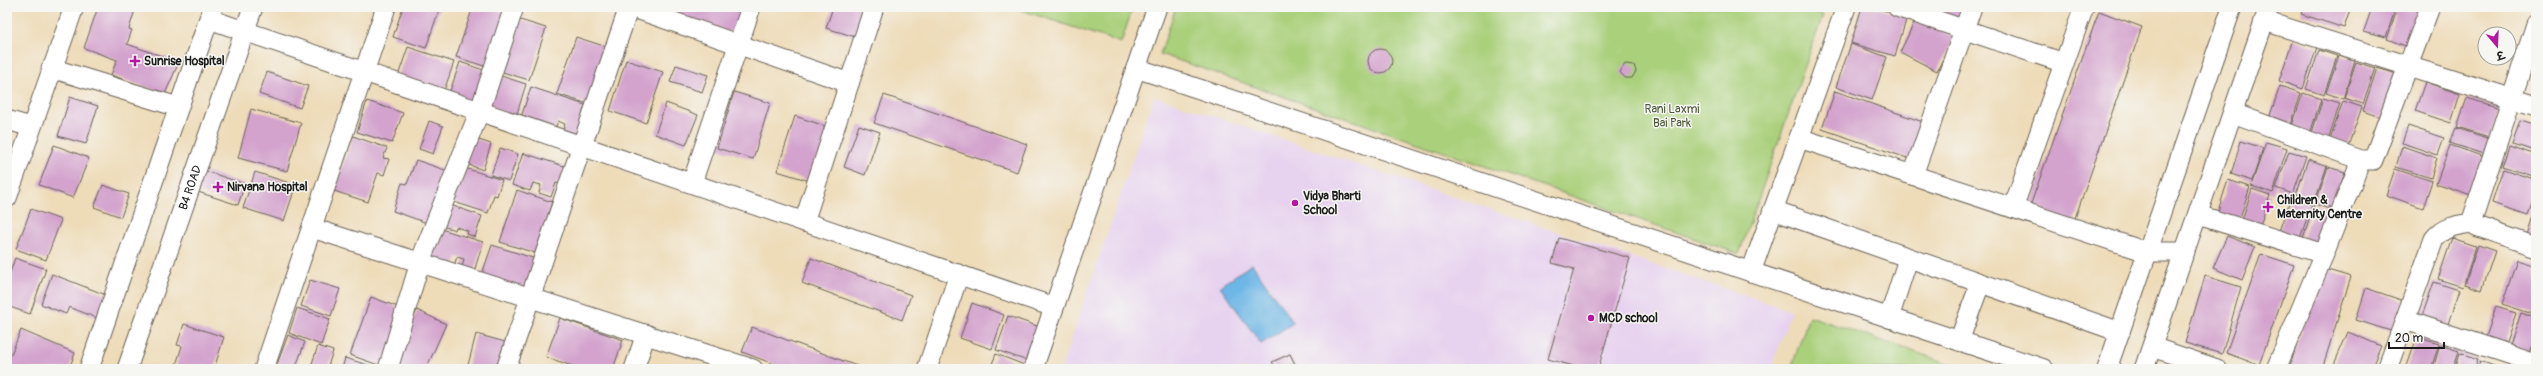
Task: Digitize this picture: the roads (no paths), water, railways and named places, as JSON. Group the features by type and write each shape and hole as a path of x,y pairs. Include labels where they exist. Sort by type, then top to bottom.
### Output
{"street":[{"path":"7,165 19,124 51,68 74,7"},
{"name":"B4 ROAD","path":"127,369 253,7"},
{"path":"264,369 386,7"},
{"path":"388,369 420,262 480,110 514,7"},
{"path":"506,369 529,297 630,7 849,83"},
{"path":"692,183 751,7"},
{"path":"804,222 874,7"},
{"path":"1033,369 1157,7"},
{"path":"1751,272 1846,7"},
{"path":"1897,7 2064,63"},
{"path":"1913,175 1972,7"},
{"path":"2013,208 2084,7"},
{"path":"2107,369 2232,7"},
{"path":"2233,113 2360,160 2369,161 2376,157 2430,7"},
{"path":"89,369 211,13 245,31 1054,307"},
{"path":"2144,369 2267,14 2409,66 2536,106"},
{"path":"2473,223 2473,216 2536,24"},
{"path":"51,68 178,107"},
{"path":"1136,68 2044,369"},
{"path":"7,198 19,124"},
{"path":"1799,138 2148,252 2185,252"},
{"path":"2276,369 2324,254 2360,160"},
{"path":"1773,210 1908,259 2120,332"},
{"path":"2198,215 2324,254"},
{"path":"2387,369 2434,239 2443,230 2451,226 2473,223 2476,226 2536,247"},
{"path":"312,228 646,334 741,367"},
{"path":"1889,318 1908,259"},
{"path":"927,369 959,274"},
{"path":"1960,341 1980,284"},
{"path":"2405,320 2536,363 2534,369"},
{"path":"634,369 646,334"},
{"path":"2152,347 2217,369"}],"water":[{"path":"1252,264 1293,323 1261,344 1220,286"}],"place":[{"name":"Sunrise Hospital","path":"135,61"},
{"name":"Nirvana Hospital","path":"218,187"},
{"name":"Vidya Bharti School","path":"1295,203"},
{"name":"Children & Maternity Centre","path":"2268,207"},
{"name":"MCD school","path":"1591,318"}],"park label":[{"name":"Rani Laxmi Bai Park","path":"1672,116"}]}
